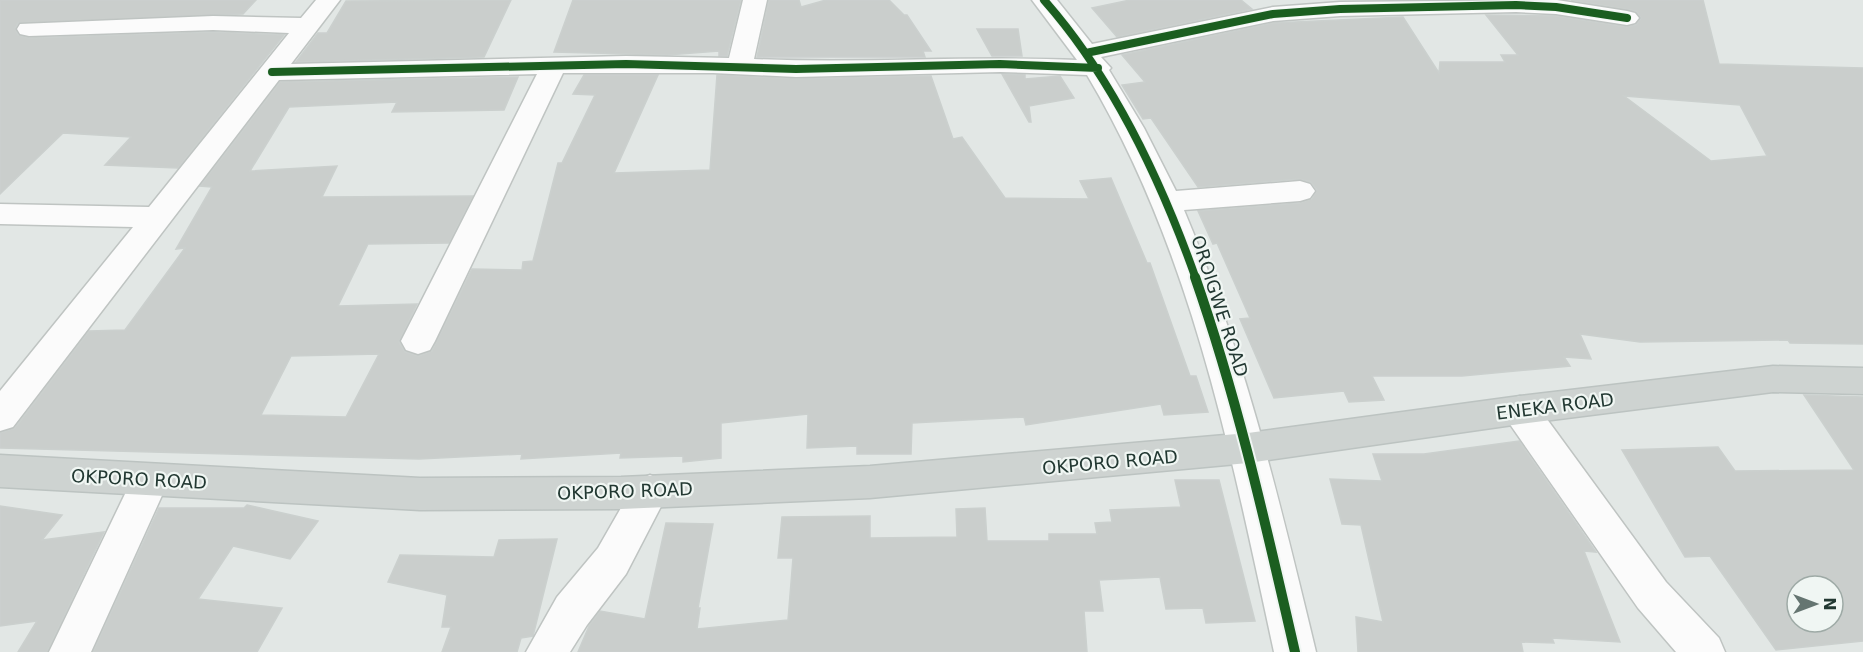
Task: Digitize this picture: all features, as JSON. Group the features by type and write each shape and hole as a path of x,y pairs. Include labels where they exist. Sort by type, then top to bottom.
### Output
{"main road":[{"name":"ENEKA ROAD","path":"1248,448 1520,410 1773,379 1863,381"},
{"name":"OKPORO ROAD","path":"0,471 420,494 650,491 870,482 1248,448"}],"street":[{"path":"0,417 328,0"},
{"path":"740,66 754,0"},
{"name":"OROIGWE ROAD","path":"1044,0 1092,61 1147,160 1190,257 1248,448 1295,652"},
{"path":"272,72 555,66 740,66 796,69 1092,61 1273,14 1340,9 1516,5 1556,7 1627,18"},
{"path":"29,29 213,23 309,26"},
{"path":"418,341 555,66"},
{"path":"1165,202 1300,191"},
{"path":"0,214 157,217"},
{"path":"1520,410 1652,595 1704,652"},
{"path":"70,652 150,480"},
{"path":"547,652 572,611 612,561 650,491"}],"building":[{"path":"0,0 256,0 243,14 18,23 15,28 18,35 29,38 213,32 284,35 178,168 105,165 131,137 63,133 0,194"},
{"path":"511,0 484,57 296,62 318,33 327,33 346,1"},
{"path":"573,0 741,0 727,56 719,56 719,51 667,55 554,52"},
{"path":"769,0 799,0 801,7 826,0 889,0 904,15 907,15 931,51 923,51 925,57 757,57"},
{"path":"1130,0 1241,0 1252,9 1117,37 1092,8"},
{"path":"1571,0 1703,0 1719,64 1863,68 1863,344 1790,343 1788,340 1640,342 1580,334 1591,359 1564,357 1570,366 1462,376 1372,376 1384,400 1349,402 1344,391 1274,398 1240,319 1250,318 1217,243 1213,244 1198,211 1300,203 1312,199 1317,190 1311,182 1300,179 1198,187 1151,118 1143,119 1122,85 1145,82 1122,55 1273,23 1403,17 1439,73 1440,62 1505,62 1501,55 1518,55 1486,15 1556,16 1627,27 1636,25 1641,18 1636,11","holes":["1624,96 1740,105 1767,156 1711,161"]},
{"path":"977,29 1018,29 1022,56 992,56"},
{"path":"1002,74 1025,75 1025,79 1060,76 1074,98 1029,106 1031,122 1029,122"},
{"path":"584,75 658,75 614,173 710,170 717,75 796,79 931,76 953,139 962,137 1005,198 1089,199 1080,181 1111,178 1147,263 1150,263 1190,376 1196,376 1208,412 1164,415 1161,404 1026,425 1024,417 912,423 911,454 857,454 857,446 807,448 808,414 721,423 721,458 683,462 683,456 620,458 621,453 521,459 522,454 419,459 0,448 0,433 15,428 89,331 125,330 185,248 176,249 212,187 200,186 280,82 518,77 504,110 392,112 397,102 289,107 250,171 337,166 322,197 473,196 449,243 368,244 338,306 417,304 399,342 405,352 419,356 432,351 472,269 522,270 523,262 533,261 558,163 562,163 595,95 573,94","holes":["379,354 346,417 261,415 291,356"]},
{"path":"1804,395 1863,397 1863,641 1776,650 1710,556 1685,557 1622,450 1718,447 1735,471 1854,470"},
{"path":"1519,441 1596,552 1584,551 1620,642 1552,638 1554,643 1521,642 1523,652 1358,652 1356,617 1383,622 1361,525 1342,524 1330,479 1382,481 1373,454 1424,454"},
{"path":"1175,480 1219,480 1255,621 1206,623 1203,608 1166,609 1160,577 1099,580 1103,611 1084,611 1087,652 578,652 589,626 600,611 645,619 666,523 713,524 698,608 700,608 697,629 788,620 793,558 778,558 782,517 870,516 870,538 957,537 956,509 985,508 987,541 1049,541 1049,534 1097,534 1095,523 1112,522 1110,510 1181,507"},
{"path":"247,505 318,521 290,559 233,546 198,599 282,608 257,652 93,652 159,508 244,508"},
{"path":"0,506 62,515 42,540 104,532 47,652 18,652 37,621 0,626"},
{"path":"557,539 533,636 521,638 517,652 442,652 451,627 442,627 447,595 388,582 400,555 494,557 499,540"}],"cycle path":[{"path":"1044,0 1080,45 1121,111 1160,190 1187,254 1230,384 1295,652"},
{"path":"1086,53 1273,14 1340,9 1516,5 1556,7 1627,18"},
{"path":"272,72 626,64 796,69 1000,64 1098,68"}]}
